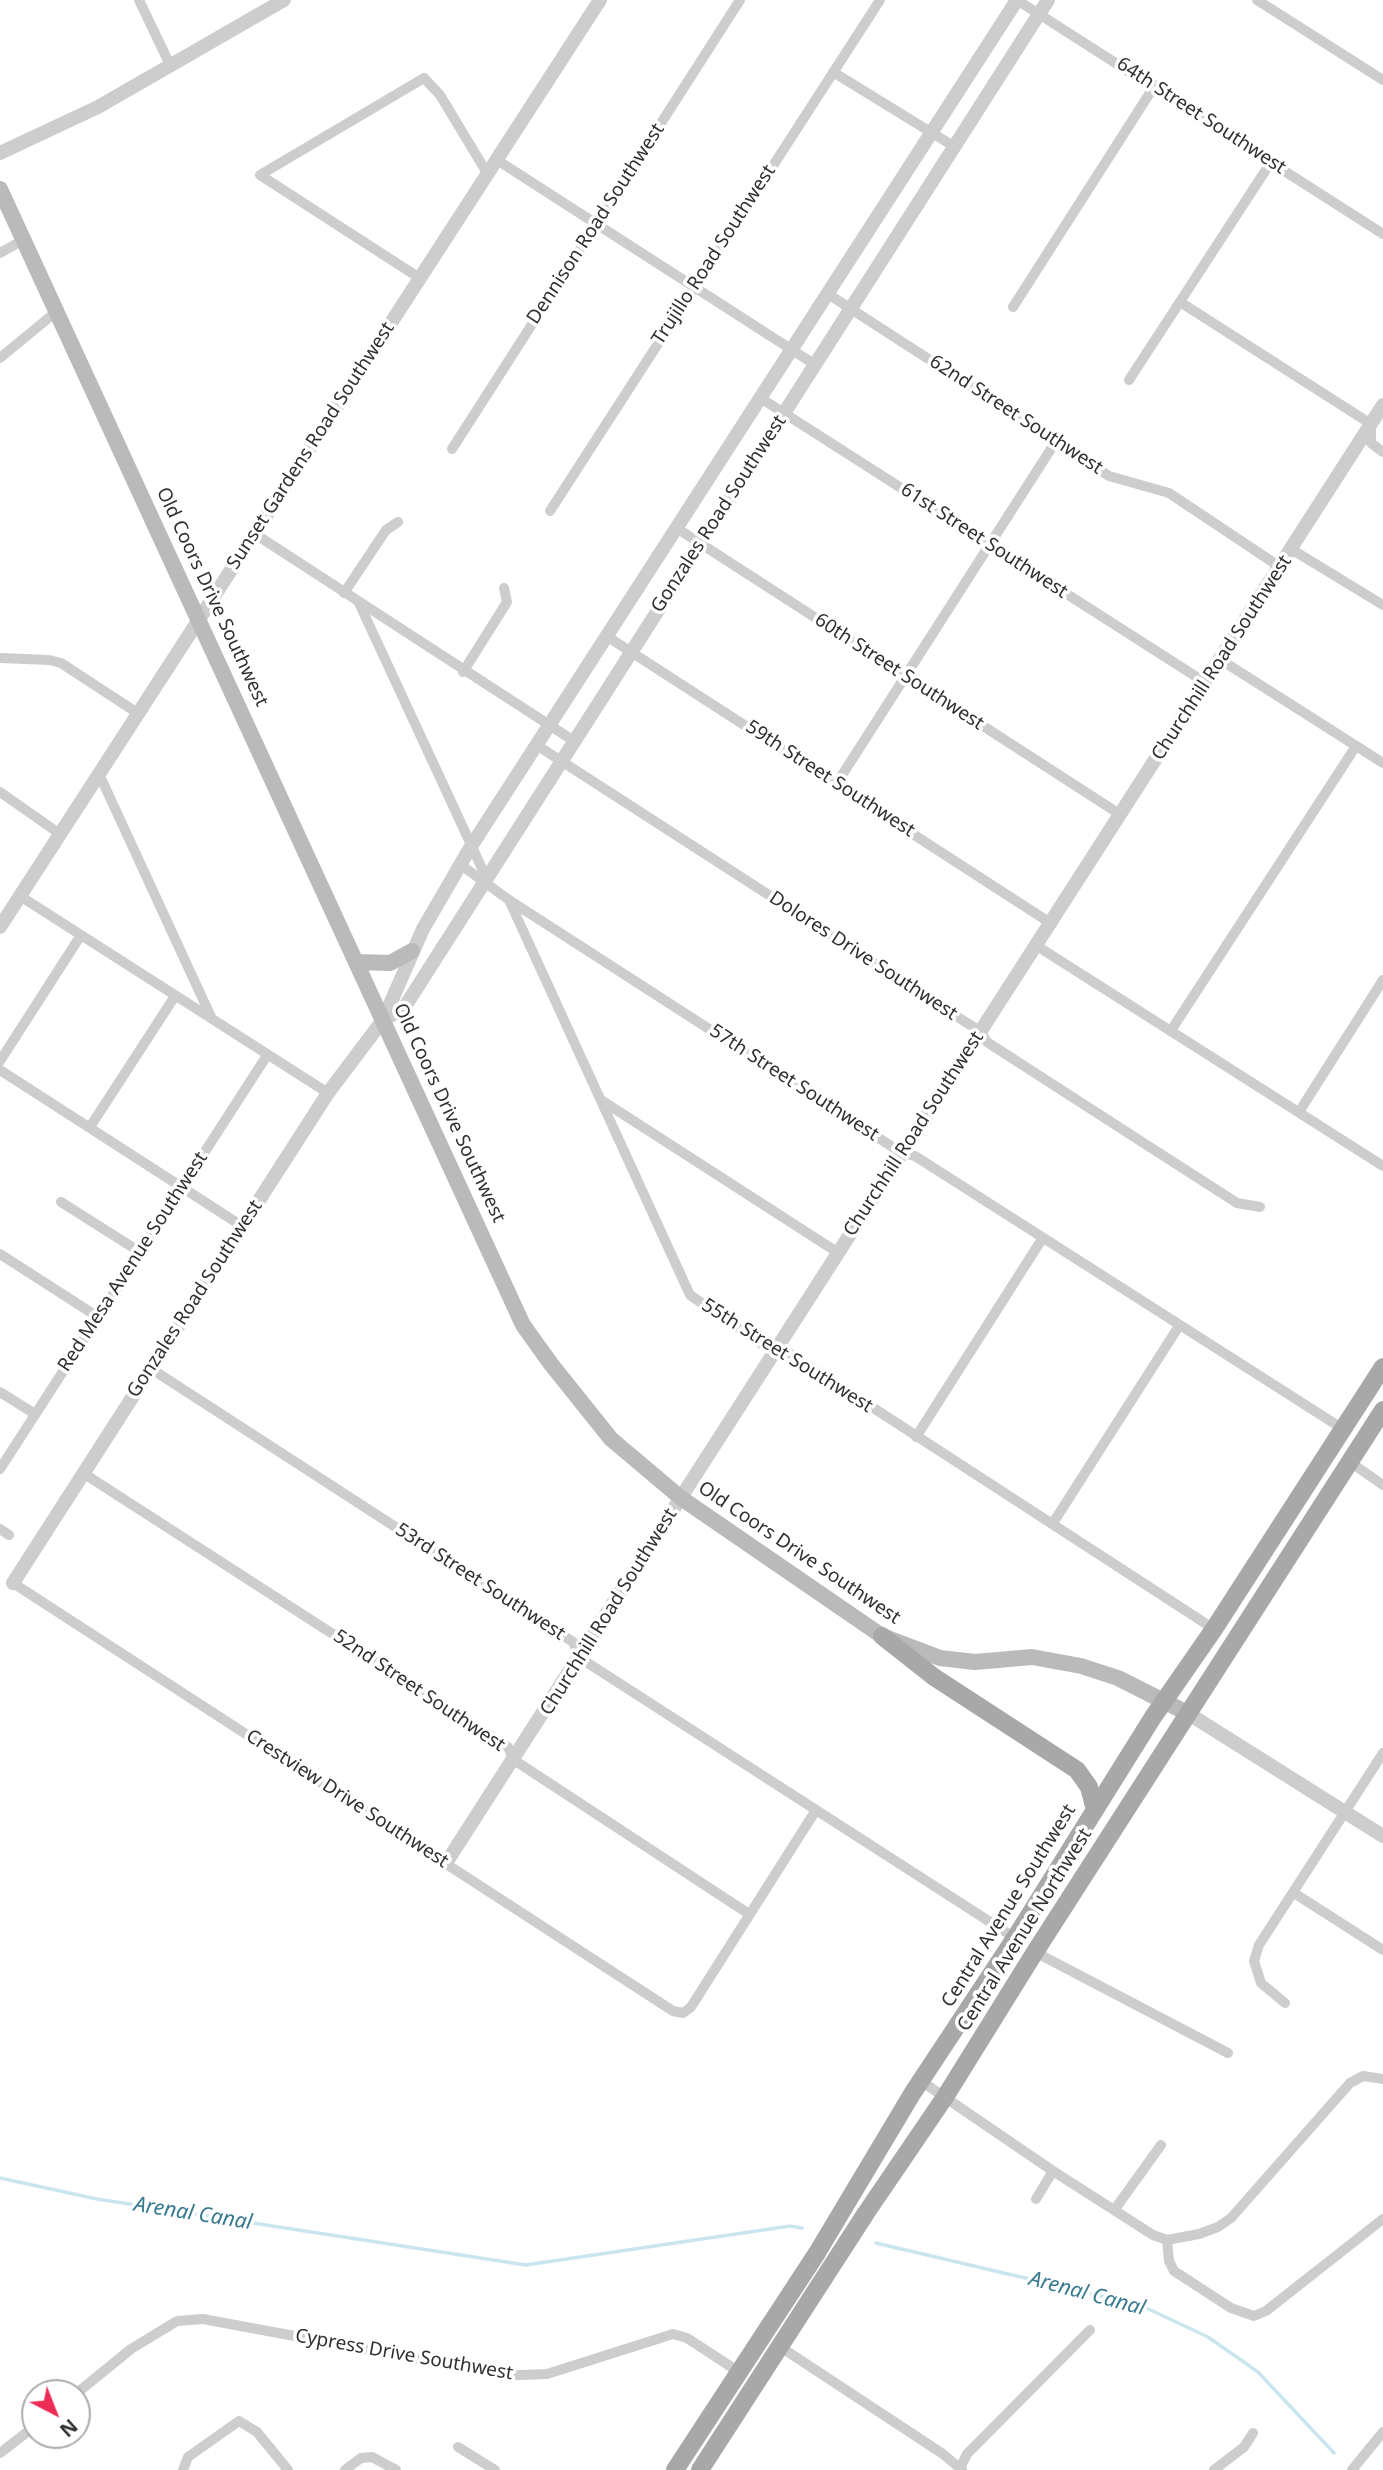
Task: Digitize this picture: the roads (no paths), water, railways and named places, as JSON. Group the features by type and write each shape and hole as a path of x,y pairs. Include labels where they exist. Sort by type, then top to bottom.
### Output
{"main road":[{"name":"Old Coors Drive Southwest","path":"0,189 523,1325 611,1439 681,1498 882,1636 940,1658 975,1662 1032,1657 1081,1666 1118,1678 1189,1714"},
{"path":"358,962 390,963 412,951"},
{"name":"Central Avenue Southwest","path":"675,2470 817,2253 846,2200 1164,1702 1383,1367"},
{"name":"Central Avenue Northwest","path":"700,2470 866,2213 945,2097 1383,1410"},
{"path":"882,1636 934,1677 1077,1770 1089,1787 1095,1810"}],"street":[{"path":"139,0 171,67"},
{"path":"0,153 98,107 284,0"},
{"name":"Sunset Gardens Road Southwest","path":"1,923 100,776 418,277 498,160 600,0"},
{"name":"Dennison Road Southwest","path":"452,449 740,0"},
{"name":"Trujillo Road Southwest","path":"550,511 880,0"},
{"name":"64th Street Southwest","path":"1017,0 1155,85 1383,234"},
{"name":"Gonzales Road Southwest","path":"13,1583 328,1093 383,1020 412,951 470,848 678,530 1017,0"},
{"name":"Gonzales Road Southwest","path":"383,1020 404,1008 1048,0"},
{"path":"1257,0 1383,80"},
{"path":"833,72 955,147"},
{"path":"418,277 260,175 424,78 440,94 487,173"},
{"path":"1013,307 1155,85"},
{"path":"498,160 814,364"},
{"path":"1129,380 1271,162"},
{"path":"0,253 23,240"},
{"name":"62nd Street Southwest","path":"828,293 1109,476 1169,493 1280,567"},
{"path":"1180,302 1371,424 1371,443 1383,452"},
{"path":"0,358 57,311"},
{"name":"61st Street Southwest","path":"762,399 1206,683"},
{"name":"Churchhill Road Southwest","path":"446,1863 580,1658 837,1252 1052,924 1383,405"},
{"path":"837,783 1056,442"},
{"path":"344,593 386,530 398,522"},
{"name":"60th Street Southwest","path":"678,530 1121,815"},
{"path":"255,534 463,672 574,741"},
{"path":"1291,549 1383,605"},
{"path":"463,672 507,602 504,588"},
{"path":"359,603 485,879"},
{"name":"59th Street Southwest","path":"608,637 1052,924"},
{"path":"0,658 61,663 139,715"},
{"path":"1221,660 1383,763"},
{"name":"Dolores Drive Southwest","path":"538,746 981,1032 987,1042 1237,1203 1260,1207"},
{"path":"1172,1029 1356,746"},
{"path":"100,776 212,1019"},
{"path":"0,792 61,834"},
{"name":"57th Street Southwest","path":"461,865 485,879 509,900 902,1153 915,1156 1343,1429"},
{"path":"20,896 267,1057 328,1093"},
{"name":"55th Street Southwest","path":"509,900 690,1295 764,1345 778,1346 1214,1629"},
{"path":"0,1061 81,935"},
{"path":"1037,946 1172,1029 1383,1166"},
{"path":"1299,1112 1383,980"},
{"path":"90,1127 175,996"},
{"name":"Red Mesa Avenue Southwest","path":"0,1469 267,1057"},
{"path":"0,1070 242,1226"},
{"path":"601,1100 837,1252"},
{"path":"61,1202 140,1252"},
{"path":"916,1437 1042,1238"},
{"path":"0,1254 98,1317"},
{"path":"1053,1524 1179,1326"},
{"name":"53rd Street Southwest","path":"150,1368 573,1642 580,1658 1014,1938"},
{"path":"0,1392 35,1414"},
{"path":"1350,1462 1383,1485"},
{"name":"52nd Street Southwest","path":"83,1473 508,1747 514,1760 750,1914"},
{"name":"Crestview Drive Southwest","path":"13,1583 673,2011 682,2013 691,2007 750,1914"},
{"path":"1189,1714 1383,1836"},
{"path":"1285,2003 1261,1983 1254,1961 1259,1945 1383,1753"},
{"path":"750,1914 816,1810"},
{"path":"1294,1893 1383,1950"},
{"path":"1035,1952 1228,2053"},
{"path":"921,2081 1053,2171 1153,2235 1167,2240 1199,2234 1231,2218 1350,2083 1363,2077 1383,2079"},
{"path":"1115,2209 1161,2145"},
{"path":"1036,2199 1053,2171"},
{"path":"1167,2240 1169,2261 1174,2271 1231,2308 1254,2316 1266,2311 1383,2219"},
{"name":"Cypress Drive Southwest","path":"91,2382 131,2349 177,2321 203,2319 499,2374 520,2375 547,2374 673,2334 687,2338 739,2372"},
{"path":"779,2346 943,2454 960,2469 967,2454 1090,2330"},
{"path":"183,2470 188,2457 228,2426 239,2421 248,2425 288,2470"},
{"path":"1352,2470 1383,2432"},
{"path":"1214,2470 1244,2447 1253,2433"},
{"path":"0,2453 21,2437"},
{"path":"458,2447 495,2470"},
{"path":"345,2470 361,2458 372,2457 396,2470"}],"waterway":[{"path":"0,2178 97,2199 526,2265 790,2226 802,2228"},
{"name":"Arenal Canal","path":"876,2243 1140,2305 1208,2337 1258,2372 1334,2453"}]}
